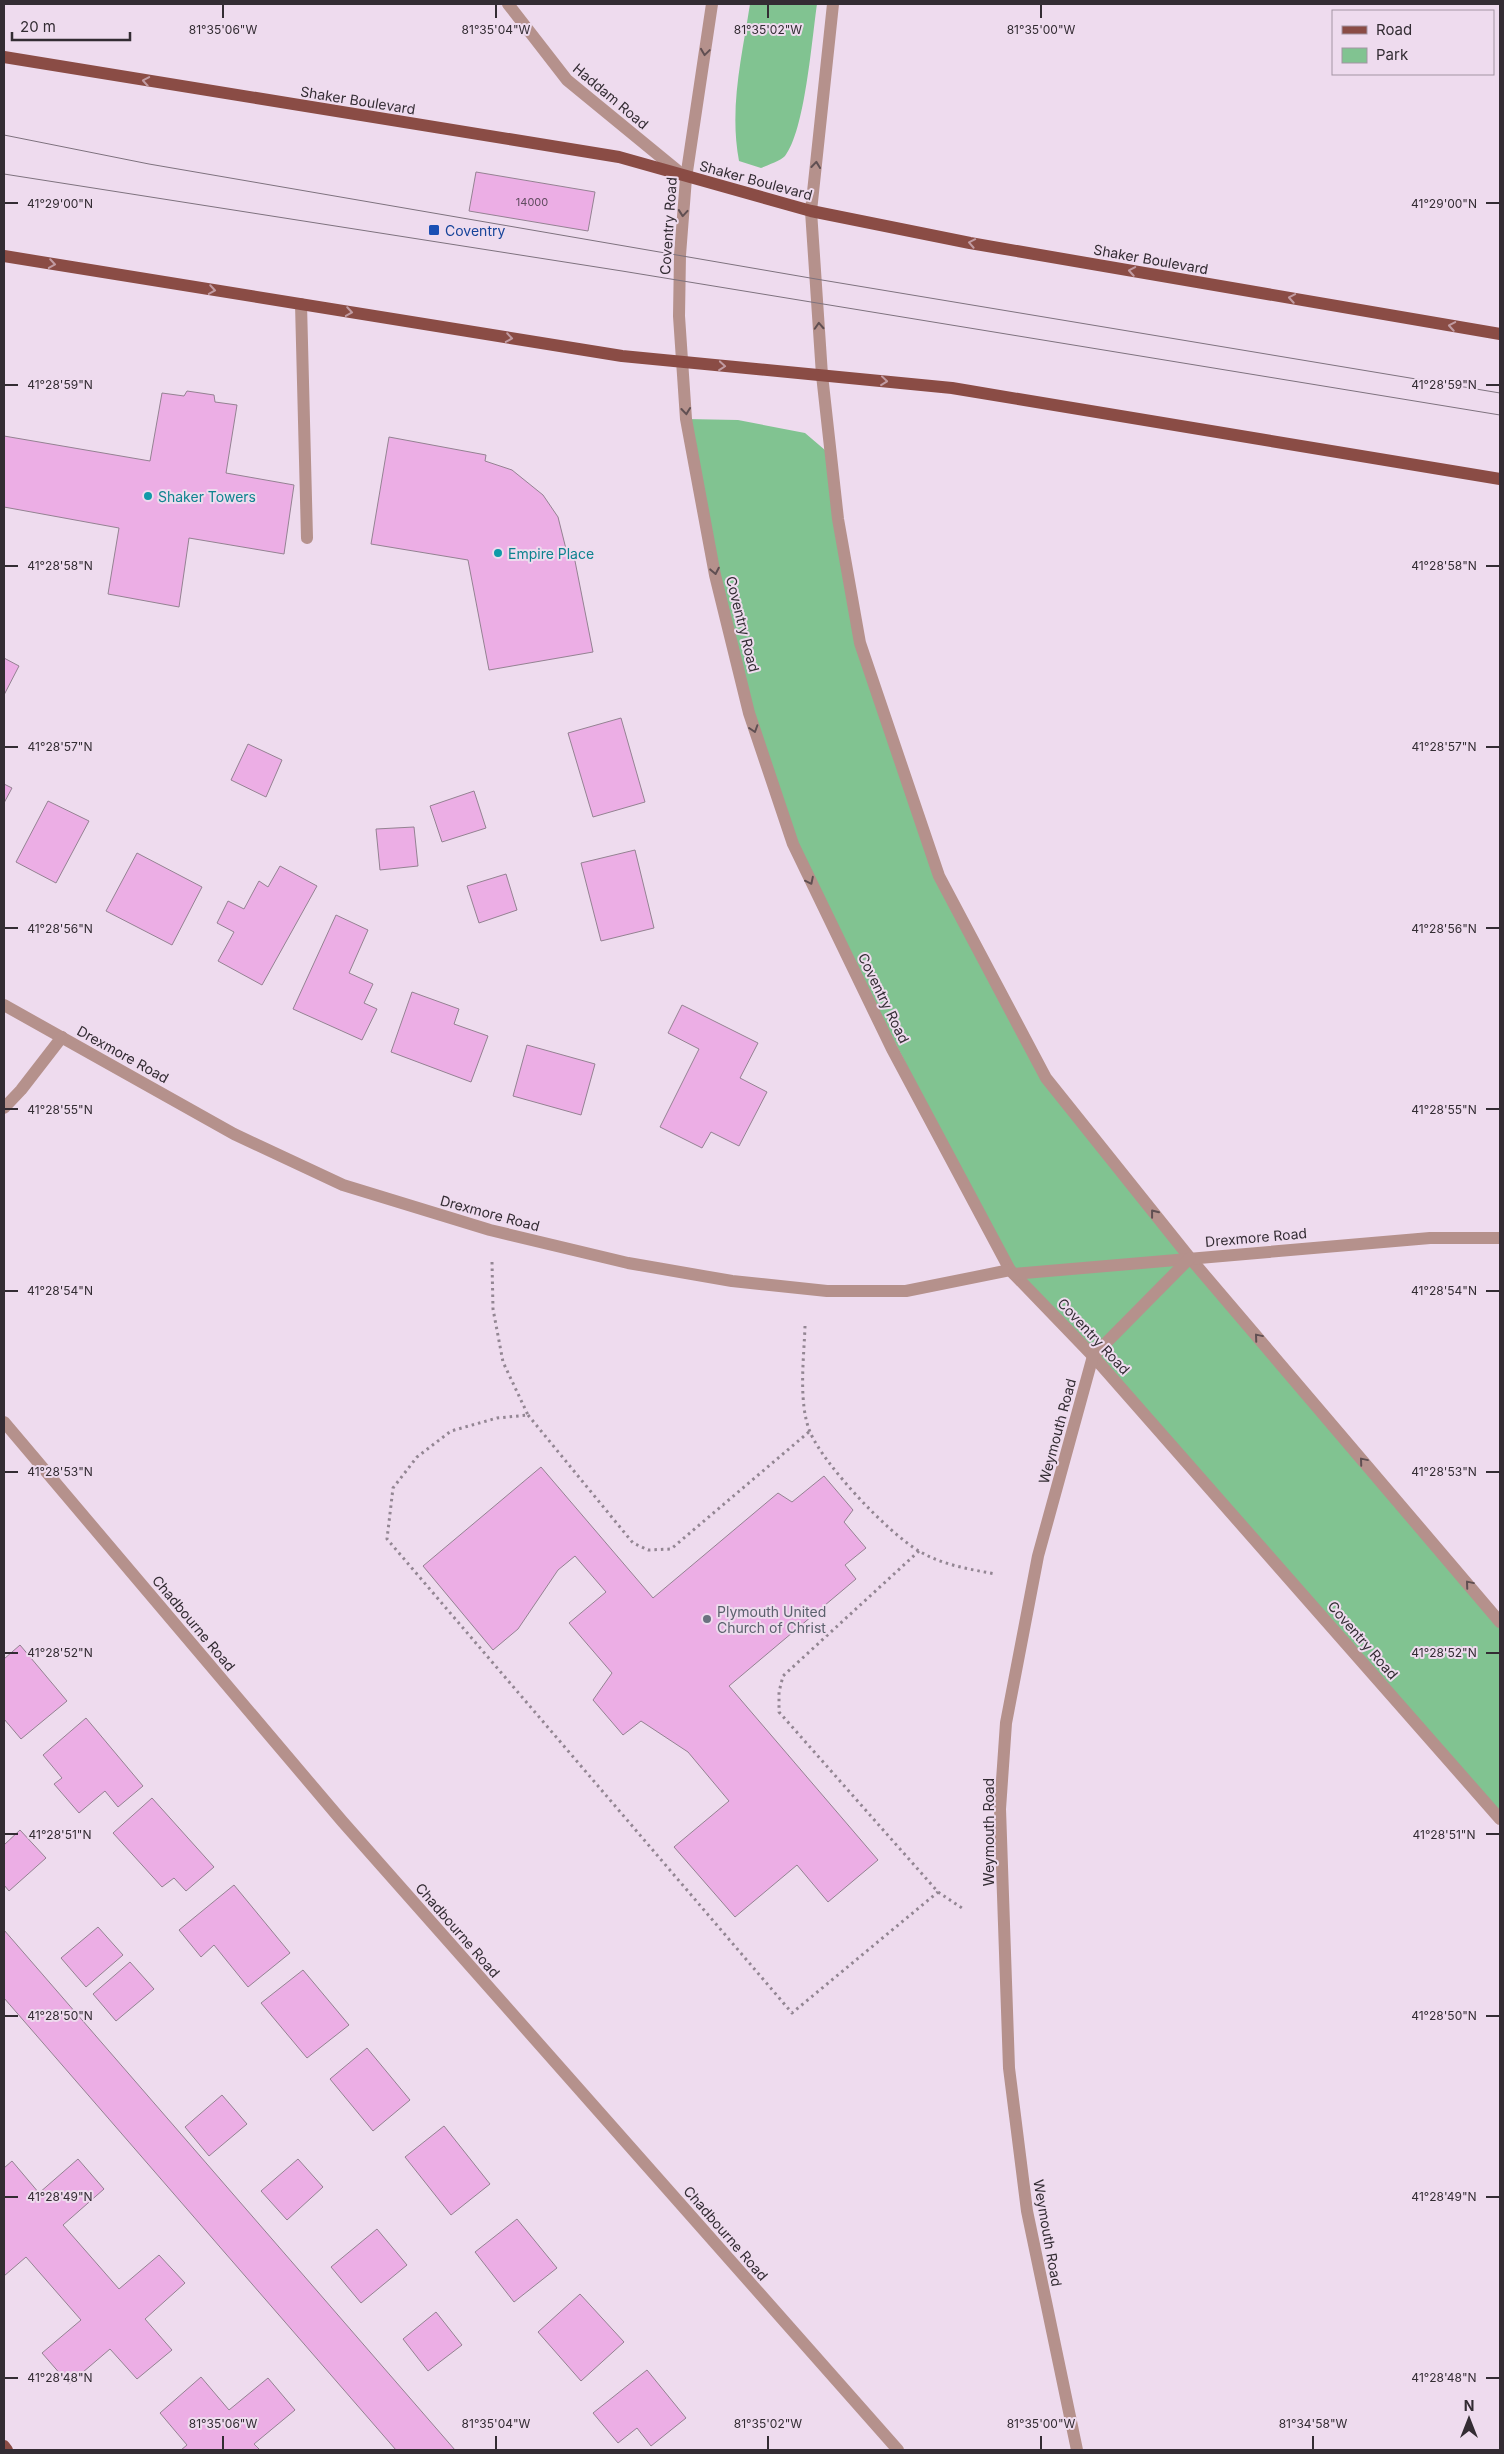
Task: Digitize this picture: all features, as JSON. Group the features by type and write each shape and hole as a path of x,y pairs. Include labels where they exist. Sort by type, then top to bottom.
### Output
{"main road":[{"name":"Shaker Boulevard","path":"4,57 620,157 686,178 811,211 970,243 1500,334"},
{"path":"4,256 592,352 681,363 952,388 1500,479"},
{"path":"4,2446 7,2450"}],"street":[{"name":"Haddam Road","path":"508,4 567,80 686,178"},
{"name":"Coventry Road","path":"712,4 686,178 678,281 681,363 686,419 715,575 749,713 793,844 892,1049 1012,1272 1093,1356 1500,1819"},
{"path":"833,4 811,211 822,375 838,519 860,643 939,876 1046,1078 1190,1258 1500,1622"},
{"path":"301,304 308,538"},
{"name":"Drexmore Road","path":"4,1005 234,1134 343,1185 490,1230 628,1263 732,1281 828,1291 906,1291 1012,1272 1430,1238 1500,1238"},
{"path":"4,1108 22,1090 62,1037"},
{"name":"Weymouth Road","path":"1077,2450 1027,2211 1009,2068 1000,1809 1006,1723 1038,1556 1093,1356 1190,1258"},
{"name":"Chadbourne Road","path":"4,1422 342,1821 898,2450"}],"path":[{"path":"492,1262 493,1309 503,1362 528,1415 633,1543 648,1550 670,1550 810,1431"},
{"path":"805,1326 802,1386 810,1431 828,1464 884,1523 919,1551 957,1567 995,1574"},
{"path":"528,1415 497,1418 451,1431 417,1457 393,1488 388,1539 792,2013 938,1892"},
{"path":"919,1551 783,1676 779,1692 779,1712 938,1892 962,1908"}],"green space":[{"path":"750,4 817,4 803,106 792,144 783,158 761,168 739,161 736,141 735,121 738,82"},
{"path":"686,419 738,420 805,433 832,456 860,643 939,876 1046,1078 1500,1622 1500,1819 1014,1274 793,844 749,713"}],"building":[{"name":"Coventry","path":"476,172 595,192 588,231 469,211"},
{"name":"Shaker Towers","path":"187,391 214,395 215,402 237,405 226,473 294,485 284,554 189,538 179,607 108,594 119,528 4,507 4,436 150,461 162,393 184,396"},
{"name":"Empire Place","path":"389,437 486,455 485,461 512,470 543,495 558,517 568,557 574,556 593,652 489,670 468,560 371,544"},
{"path":"4,658 19,666 4,695"},
{"path":"621,718 645,802 593,817 568,733"},
{"path":"248,744 282,760 266,797 231,780"},
{"path":"4,784 12,788 4,803"},
{"path":"474,791 486,828 442,842 430,806"},
{"path":"48,801 89,821 56,883 16,862"},
{"path":"414,827 418,866 380,870 376,829"},
{"path":"635,850 654,928 601,941 581,863"},
{"path":"137,853 202,887 172,945 106,911"},
{"path":"280,866 317,886 262,985 218,961 234,932 217,923 228,901 244,909 259,881 268,887"},
{"path":"506,874 517,910 479,923 467,886"},
{"path":"336,915 368,930 349,973 373,984 364,1003 377,1009 362,1040 293,1009"},
{"path":"412,992 459,1009 454,1024 488,1036 471,1082 391,1052"},
{"path":"682,1005 758,1043 740,1078 767,1092 739,1146 711,1132 702,1148 660,1127 699,1049 668,1033"},
{"path":"527,1045 595,1064 581,1115 513,1096"},
{"path":"541,1467 653,1598 778,1493 792,1502 824,1476 853,1510 844,1522 866,1548 845,1565 856,1579 729,1686 878,1860 828,1902 797,1865 735,1917 674,1847 729,1801 688,1752 641,1721 623,1735 593,1700 612,1673 569,1623 606,1592 575,1556 558,1570 518,1629 493,1650 423,1566"},
{"path":"20,1645 67,1701 21,1739 4,1719 4,1659"},
{"path":"86,1718 143,1786 118,1807 105,1791 79,1813 54,1784 62,1778 43,1755"},
{"path":"152,1798 214,1867 186,1891 174,1878 162,1887 113,1833"},
{"path":"20,1830 46,1858 9,1891 4,1885 4,1845"},
{"path":"234,1885 290,1953 248,1987 214,1945 201,1957 179,1930"},
{"path":"98,1927 123,1955 86,1987 61,1958"},
{"path":"4,1930 455,2450 396,2450 4,1998"},
{"path":"130,1962 154,1989 116,2021 93,1994"},
{"path":"303,1970 349,2025 307,2058 261,2003"},
{"path":"367,2048 410,2100 373,2131 330,2079"},
{"path":"222,2095 247,2124 209,2156 185,2127"},
{"path":"444,2126 490,2184 451,2215 405,2157"},
{"path":"78,2159 104,2189 63,2225 119,2289 159,2255 185,2283 145,2319 172,2350 137,2379 110,2349 69,2384 42,2353 81,2320 26,2257 4,2276 4,2168 12,2161 39,2193"},
{"path":"298,2159 323,2187 287,2220 261,2191"},
{"path":"517,2219 557,2268 514,2302 475,2252"},
{"path":"377,2229 407,2265 361,2303 331,2267"},
{"path":"580,2294 624,2342 581,2381 538,2332"},
{"path":"436,2312 462,2345 428,2371 403,2339"},
{"path":"647,2370 686,2418 651,2446 637,2428 618,2443 593,2413"},
{"path":"201,2377 229,2410 268,2378 295,2410 254,2444 260,2450 181,2450 187,2445 160,2413"}],"tram line":[{"path":"4,135 149,164 816,279 1500,393"},
{"path":"4,174 622,271 1500,415"}],"place":[{"name":"Coventry","path":"434,230"},
{"name":"Shaker Towers","path":"148,496"},
{"name":"Empire Place","path":"498,553"},
{"name":"Plymouth United Church of Christ","path":"707,1619"}]}
